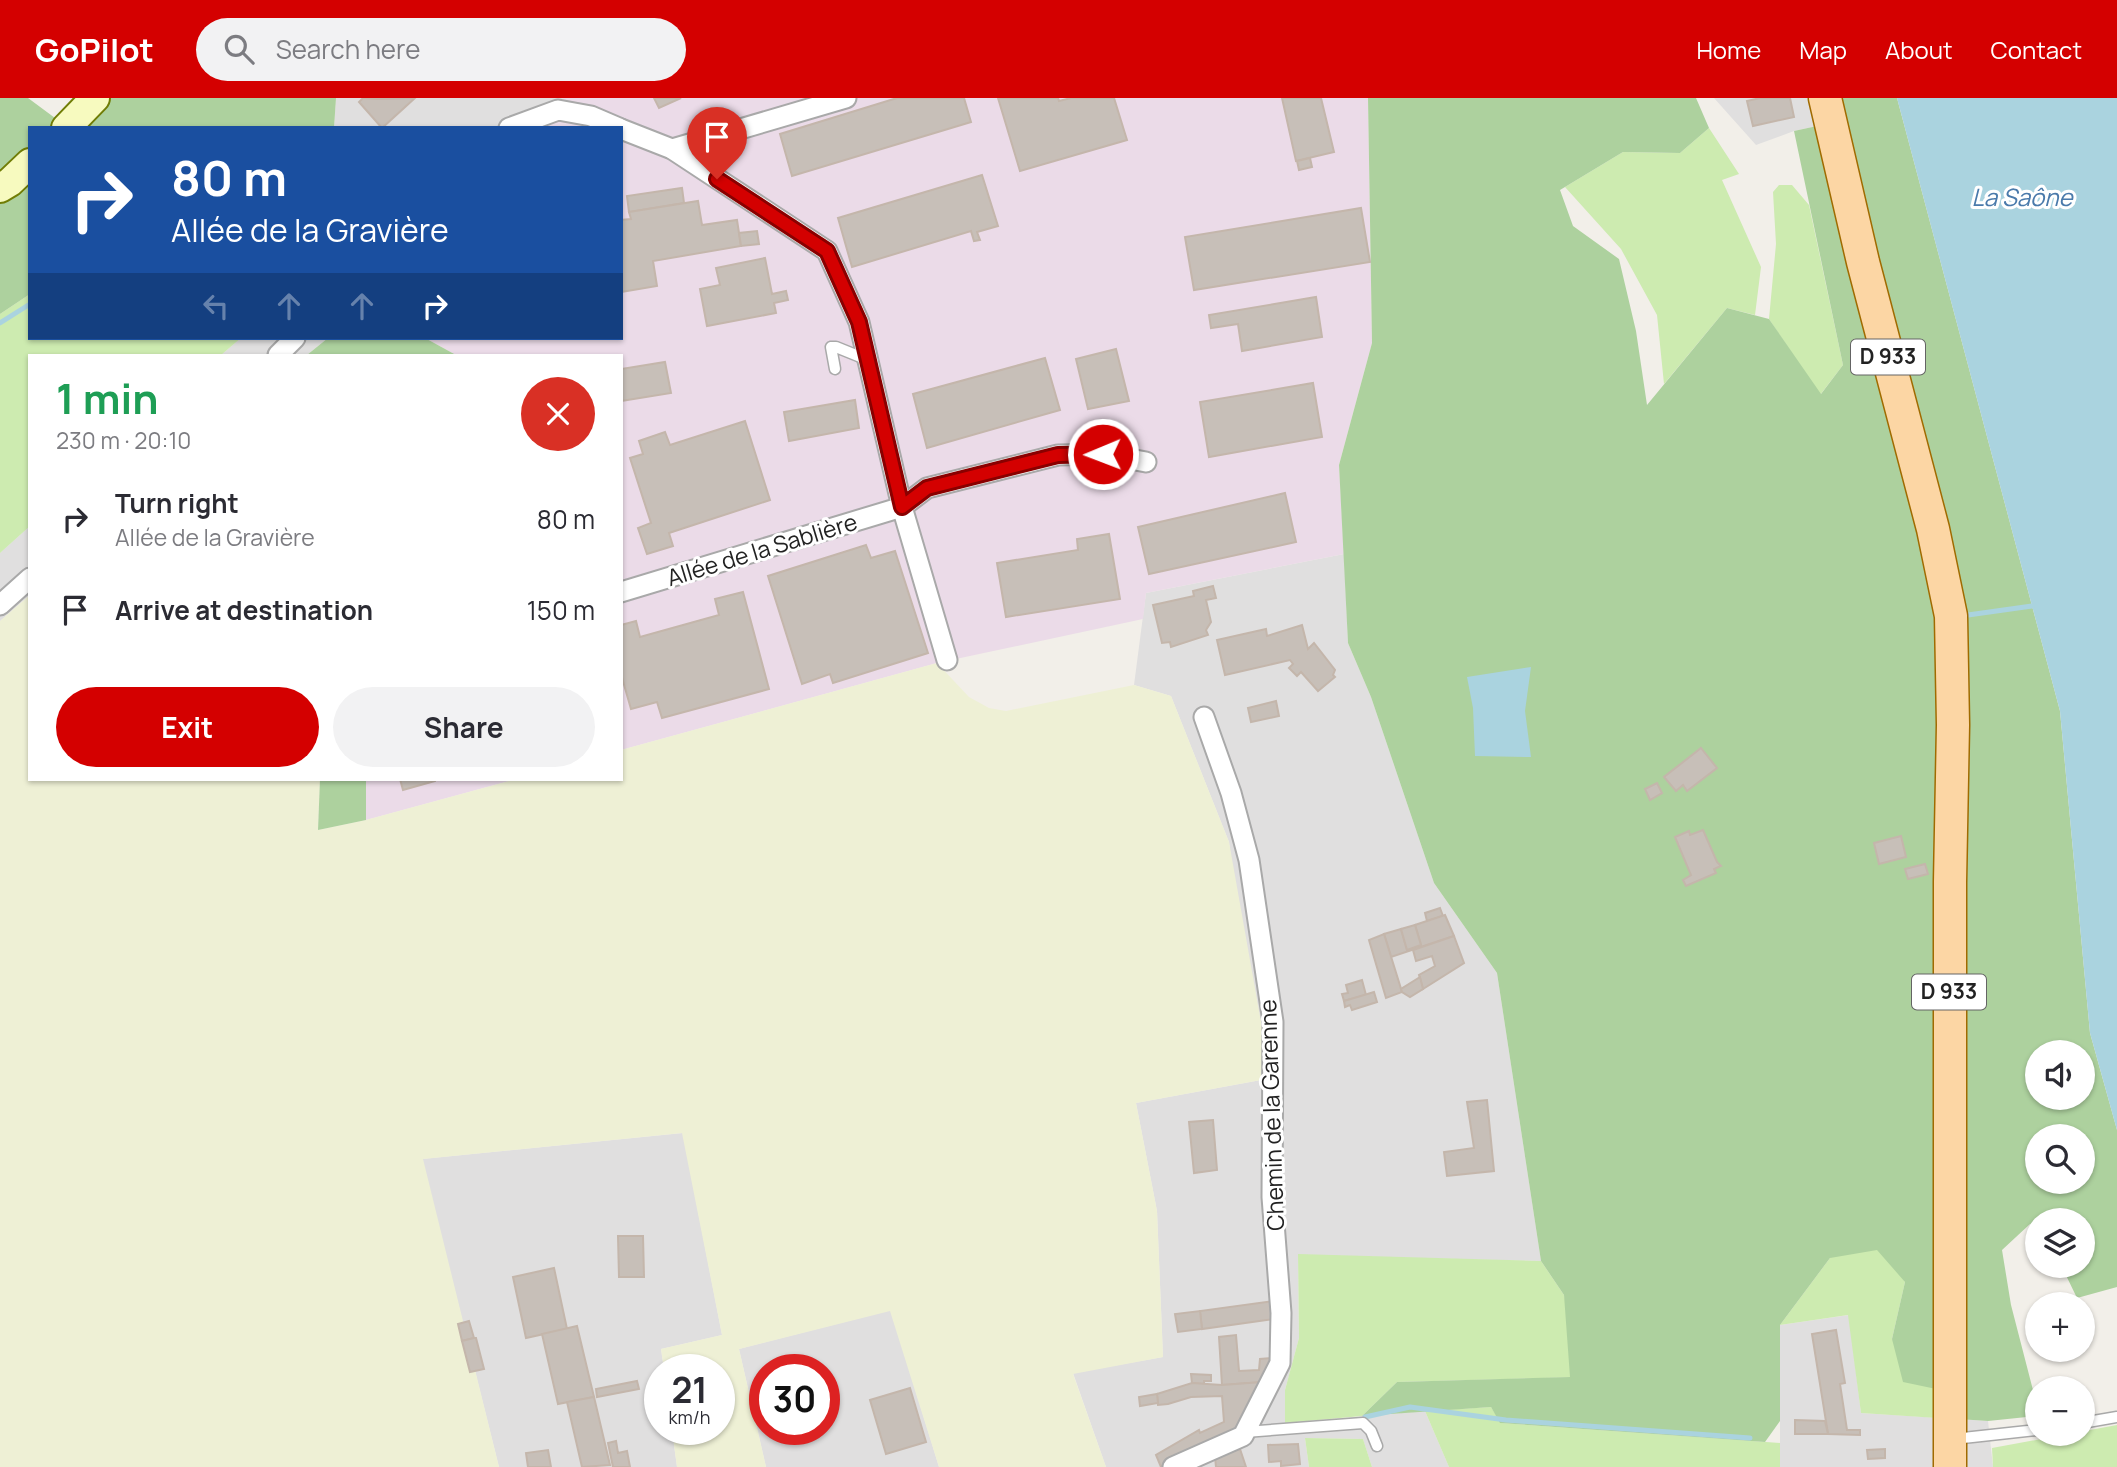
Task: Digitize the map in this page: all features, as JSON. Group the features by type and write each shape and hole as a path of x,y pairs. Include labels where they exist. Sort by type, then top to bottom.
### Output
{"main road":[{"name":"D 933","path":"1825,98 1863,262 1933,529 1951,617 1950,1454"}],"street":[{"path":"68,126 94,98"},
{"path":"672,149 846,98"},
{"path":"513,126 561,104 615,126"},
{"path":"623,129 672,149 827,251 859,322 902,507 947,660"},
{"path":"0,188 28,165"},
{"name":"Allée de la Sablière","path":"623,591 902,507 927,488 1058,455 1103,454 1146,462"},
{"path":"0,605 28,580"},
{"name":"Chemin de la Garenne","path":"1204,717 1231,793 1249,860 1273,1022 1272,1197 1281,1313 1280,1363 1245,1432"},
{"path":"1172,1467 1243,1436 1245,1432"}],"lane":[{"path":"835,369 831,347 868,360"},
{"path":"2095,1421 2117,1417"},
{"path":"1245,1432 1363,1423 1371,1431 1377,1446"},
{"path":"1950,1454 2025,1433"}],"shaded area":[{"path":"336,98 563,98 532,126 334,126"},
{"path":"563,98 1368,98 1372,343 1339,465 1344,554 1146,593 1143,619 937,663 623,749 623,354 454,354 429,340 623,340 623,126 532,126"},
{"path":"1714,98 1839,98 1817,126 1756,145"},
{"path":"239,340 326,340 308,354 222,354"},
{"path":"28,528 28,597 0,621 0,553"},
{"path":"1344,554 1348,643 1371,697 1434,883 1497,973 1541,1261 1298,1255 1299,1338 1285,1390 1285,1423 1425,1411 1449,1467 1372,1467 1363,1439 1305,1438 1309,1467 1106,1467 1073,1373 1163,1357 1157,1211 1136,1103 1261,1080 1229,842 1171,696 1134,685 1146,593"},
{"path":"366,781 509,781 366,820"},
{"path":"683,1133 722,1335 661,1349 662,1354 644,1354 644,1445 674,1445 677,1467 499,1467 422,1159"},
{"path":"891,1310 939,1467 766,1467 761,1445 840,1445 840,1354 749,1354 749,1393 739,1349"},
{"path":"1849,1315 1861,1413 1988,1421 1993,1467 1780,1467 1780,1325"}],"green space":[{"path":"0,98 28,98 55,118 61,126 28,126 28,295 0,314"},
{"path":"108,98 336,98 334,126 84,126"},
{"path":"1368,98 1696,98 1709,128 1680,153 1623,152 1560,190 1573,226 1619,259 1636,331 1647,405 1727,308 1769,319 1821,394 1843,365 1794,131 1817,126 1839,98 1897,98 2060,711 2092,1040 2025,1040 2025,1110 2095,1110 2095,1051 2117,1130 2117,1287 2095,1293 2074,1292 2067,1278 2095,1278 2095,1208 2025,1208 2025,1229 2002,1250 2011,1305 2029,1376 2025,1376 2025,1417 1988,1421 1958,1419 1941,1390 1903,1382 1892,1339 1905,1282 1877,1250 1830,1258 1780,1325 1780,1421 1765,1442 1500,1423 1491,1407 1362,1416 1397,1382 1570,1377 1564,1295 1541,1261 1497,973 1434,883 1371,697 1348,643 1339,465 1372,343"},
{"path":"1709,128 1739,174 1722,180 1761,267 1755,315 1727,308 1664,384 1657,315 1621,249 1565,187 1623,152 1680,153"},
{"path":"1779,185 1792,185 1809,205 1843,365 1820,395 1769,319 1776,244 1773,192"},
{"path":"28,295 28,340 239,340 222,354 28,354 28,528 0,553 0,314"},
{"path":"326,340 429,340 454,354 308,354"},
{"path":"28,597 28,781 320,781 318,830 366,820 509,781 623,781 623,749 937,663 969,697 989,708 1006,711 1134,685 1171,696 1229,842 1264,1039 1261,1080 1136,1103 1157,1211 1163,1357 1073,1374 1106,1467 939,1467 890,1311 739,1349 749,1393 749,1445 761,1445 766,1467 677,1467 674,1445 735,1445 735,1354 662,1354 661,1349 722,1335 682,1133 423,1159 499,1467 0,1467 0,621"},
{"path":"320,781 366,781 366,820 318,830"},
{"path":"1871,1217 1905,1282 1892,1339 1941,1390 1937,1418 1861,1413 1848,1315 1780,1325 1830,1258"},
{"path":"1298,1254 1541,1261 1564,1295 1582,1377 1397,1382 1362,1416 1285,1423 1285,1390 1299,1338"},
{"path":"1491,1407 1501,1423 1780,1443 1780,1467 1449,1467 1425,1411"},
{"path":"2117,1425 2117,1467 1993,1467 1992,1448 2025,1442 2025,1446 2095,1446 2095,1429"},
{"path":"1305,1438 1363,1439 1372,1467 1309,1467"}],"water":[{"name":"La Saône","path":"1897,98 2117,98 2117,1130 2095,1051 2095,1040 2092,1040 2090,1033 2060,711"},
{"path":"1531,667 1525,711 1531,757 1475,756 1473,708 1467,677"}],"building":[{"path":"363,98 415,98 384,126 380,126 359,102"},
{"path":"654,98 681,98 659,108"},
{"path":"897,98 964,98 971,122 792,176 780,134"},
{"path":"998,98 1058,98 1059,101 1071,98 1114,98 1127,140 1020,171"},
{"path":"1282,98 1321,98 1334,152 1296,161"},
{"path":"1790,98 1794,117 1753,126 1747,101"},
{"path":"1310,158 1312,167 1299,170 1297,161"},
{"path":"982,175 998,226 977,232 980,240 974,241 971,231 852,267 838,218"},
{"path":"682,188 684,203 629,212 627,196"},
{"path":"698,201 702,225 737,220 741,246 653,261 657,286 623,292 623,220 631,219 629,212"},
{"path":"1361,208 1370,262 1194,290 1185,237"},
{"path":"757,231 759,244 741,246 739,233"},
{"path":"765,258 772,294 786,291 788,300 774,303 776,313 707,326 700,289 720,285 716,268"},
{"path":"1316,297 1322,337 1242,351 1238,324 1211,328 1209,315"},
{"path":"1116,349 1129,401 1088,409 1076,359"},
{"path":"1045,358 1060,410 927,448 913,394"},
{"path":"665,362 671,393 623,401 623,369"},
{"path":"1313,383 1322,437 1209,457 1200,402"},
{"path":"855,400 859,428 789,441 784,412"},
{"path":"745,421 770,500 669,533 673,546 647,554 638,528 651,523 630,458 643,454 639,441 665,432 670,445"},
{"path":"1285,493 1296,542 1149,574 1138,527"},
{"path":"1109,534 1120,599 1006,617 997,563 1078,550 1077,539"},
{"path":"866,545 871,558 895,551 928,653 833,683 830,674 802,684 768,576"},
{"path":"1213,586 1216,598 1206,600 1211,622 1206,630 1208,635 1171,647 1170,642 1162,643 1153,605 1194,596 1193,591"},
{"path":"743,592 769,689 662,718 657,702 631,709 623,681 623,624 636,621 640,637 719,615 715,599"},
{"path":"1302,625 1308,649 1314,643 1335,670 1335,677 1318,691 1301,672 1297,676 1289,668 1293,664 1290,660 1225,675 1217,640 1266,629 1267,636"},
{"path":"1276,701 1279,716 1251,722 1248,708"},
{"path":"1701,748 1717,768 1687,791 1683,785 1676,791 1664,777"},
{"path":"401,781 435,781 403,790"},
{"path":"1657,783 1662,793 1650,800 1645,789"},
{"path":"1703,830 1721,866 1714,869 1716,873 1686,886 1683,880 1691,875 1675,837 1689,831 1690,835"},
{"path":"1901,836 1906,857 1879,864 1874,843"},
{"path":"1925,864 1928,874 1908,879 1905,869"},
{"path":"1440,908 1443,916 1427,921 1425,913"},
{"path":"1445,915 1454,936 1391,957 1384,934 1401,929 1407,950 1421,945 1415,925"},
{"path":"1415,925 1421,945 1407,950 1401,929"},
{"path":"1384,934 1402,992 1386,998 1369,940"},
{"path":"1454,936 1464,963 1423,989 1419,975 1435,966 1432,956 1416,961 1413,950"},
{"path":"1420,977 1423,989 1410,997 1402,992 1401,989"},
{"path":"1362,980 1366,995 1344,1001 1342,994 1348,993 1346,985"},
{"path":"1374,992 1377,1002 1352,1010 1350,1005 1345,1007 1344,1001"},
{"path":"1487,1100 1494,1171 1447,1176 1444,1152 1474,1148 1467,1102"},
{"path":"1213,1120 1217,1170 1194,1173 1189,1122"},
{"path":"618,1236 643,1236 644,1277 619,1277"},
{"path":"554,1268 567,1329 526,1338 513,1277"},
{"path":"1273,1301 1274,1319 1202,1329 1200,1311"},
{"path":"1200,1311 1202,1329 1178,1332 1175,1314"},
{"path":"469,1321 474,1338 462,1341 458,1324"},
{"path":"577,1326 594,1397 558,1404 542,1334"},
{"path":"1836,1330 1845,1383 1840,1384 1847,1430 1860,1430 1860,1435 1828,1434 1812,1334"},
{"path":"1236,1335 1239,1371 1259,1370 1260,1359 1271,1358 1263,1382 1222,1385 1219,1337"},
{"path":"476,1338 484,1369 470,1372 462,1341"},
{"path":"1191,1374 1211,1375 1211,1381 1204,1381 1204,1384 1192,1383"},
{"path":"637,1381 639,1389 597,1397 596,1389"},
{"path":"1263,1382 1236,1430 1161,1467 1156,1455 1199,1430 1200,1433 1224,1422 1222,1396 1191,1397 1158,1405 1157,1394 1192,1383 1222,1385"},
{"path":"910,1388 926,1442 886,1454 870,1400"},
{"path":"1157,1394 1158,1403 1140,1406 1139,1397"},
{"path":"594,1397 610,1465 582,1467 567,1402"},
{"path":"1795,1420 1825,1421 1828,1434 1795,1434"},
{"path":"616,1441 618,1453 627,1451 630,1467 613,1467 608,1443"},
{"path":"1298,1444 1300,1464 1281,1466 1281,1461 1269,1462 1268,1445"},
{"path":"1240,1449 1246,1467 1216,1467 1215,1457"},
{"path":"1885,1449 1885,1458 1868,1459 1867,1450"},
{"path":"548,1450 551,1467 528,1467 526,1453"}],"waterway":[{"path":"0,323 28,305"},
{"path":"1968,615 2032,606"},
{"path":"1365,1417 1410,1407 1506,1420 1750,1438"}],"route":[{"path":"717,179 827,251 859,322 902,507 927,488 1058,455 1103,454"}]}
